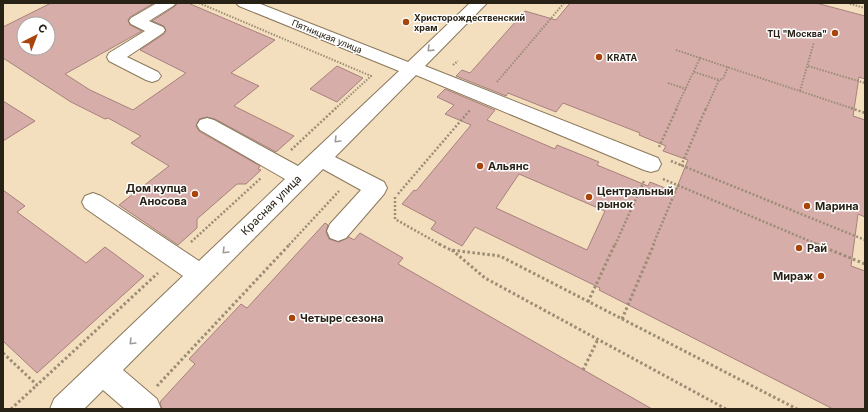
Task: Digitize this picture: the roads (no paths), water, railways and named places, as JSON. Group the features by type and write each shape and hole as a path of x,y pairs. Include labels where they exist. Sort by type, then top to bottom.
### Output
{"street":[{"path":"152,76 115,57 157,30 137,21 168,3"},
{"name":"Пятницкая улица","path":"244,3 660,167"},
{"name":"Красная улица","path":"64,409 300,176 479,3"},
{"path":"207,125 300,176"},
{"path":"319,158 376,188 338,231"},
{"path":"94,202 201,275"},
{"path":"102,372 143,406"}],"place":[{"name":"Христорождественский храм","path":"406,22"},
{"name":"ТЦ \"Москва\"","path":"835,33"},
{"name":"KRATA","path":"599,57"},
{"name":"Альянс","path":"480,166"},
{"name":"Дом купца Аносова","path":"195,194"},
{"name":"Центральный рынок","path":"589,197"},
{"name":"Марина","path":"807,206"},
{"name":"Рай","path":"799,248"},
{"name":"Мираж","path":"821,276"},
{"name":"Четыре сезона","path":"292,318"}]}
